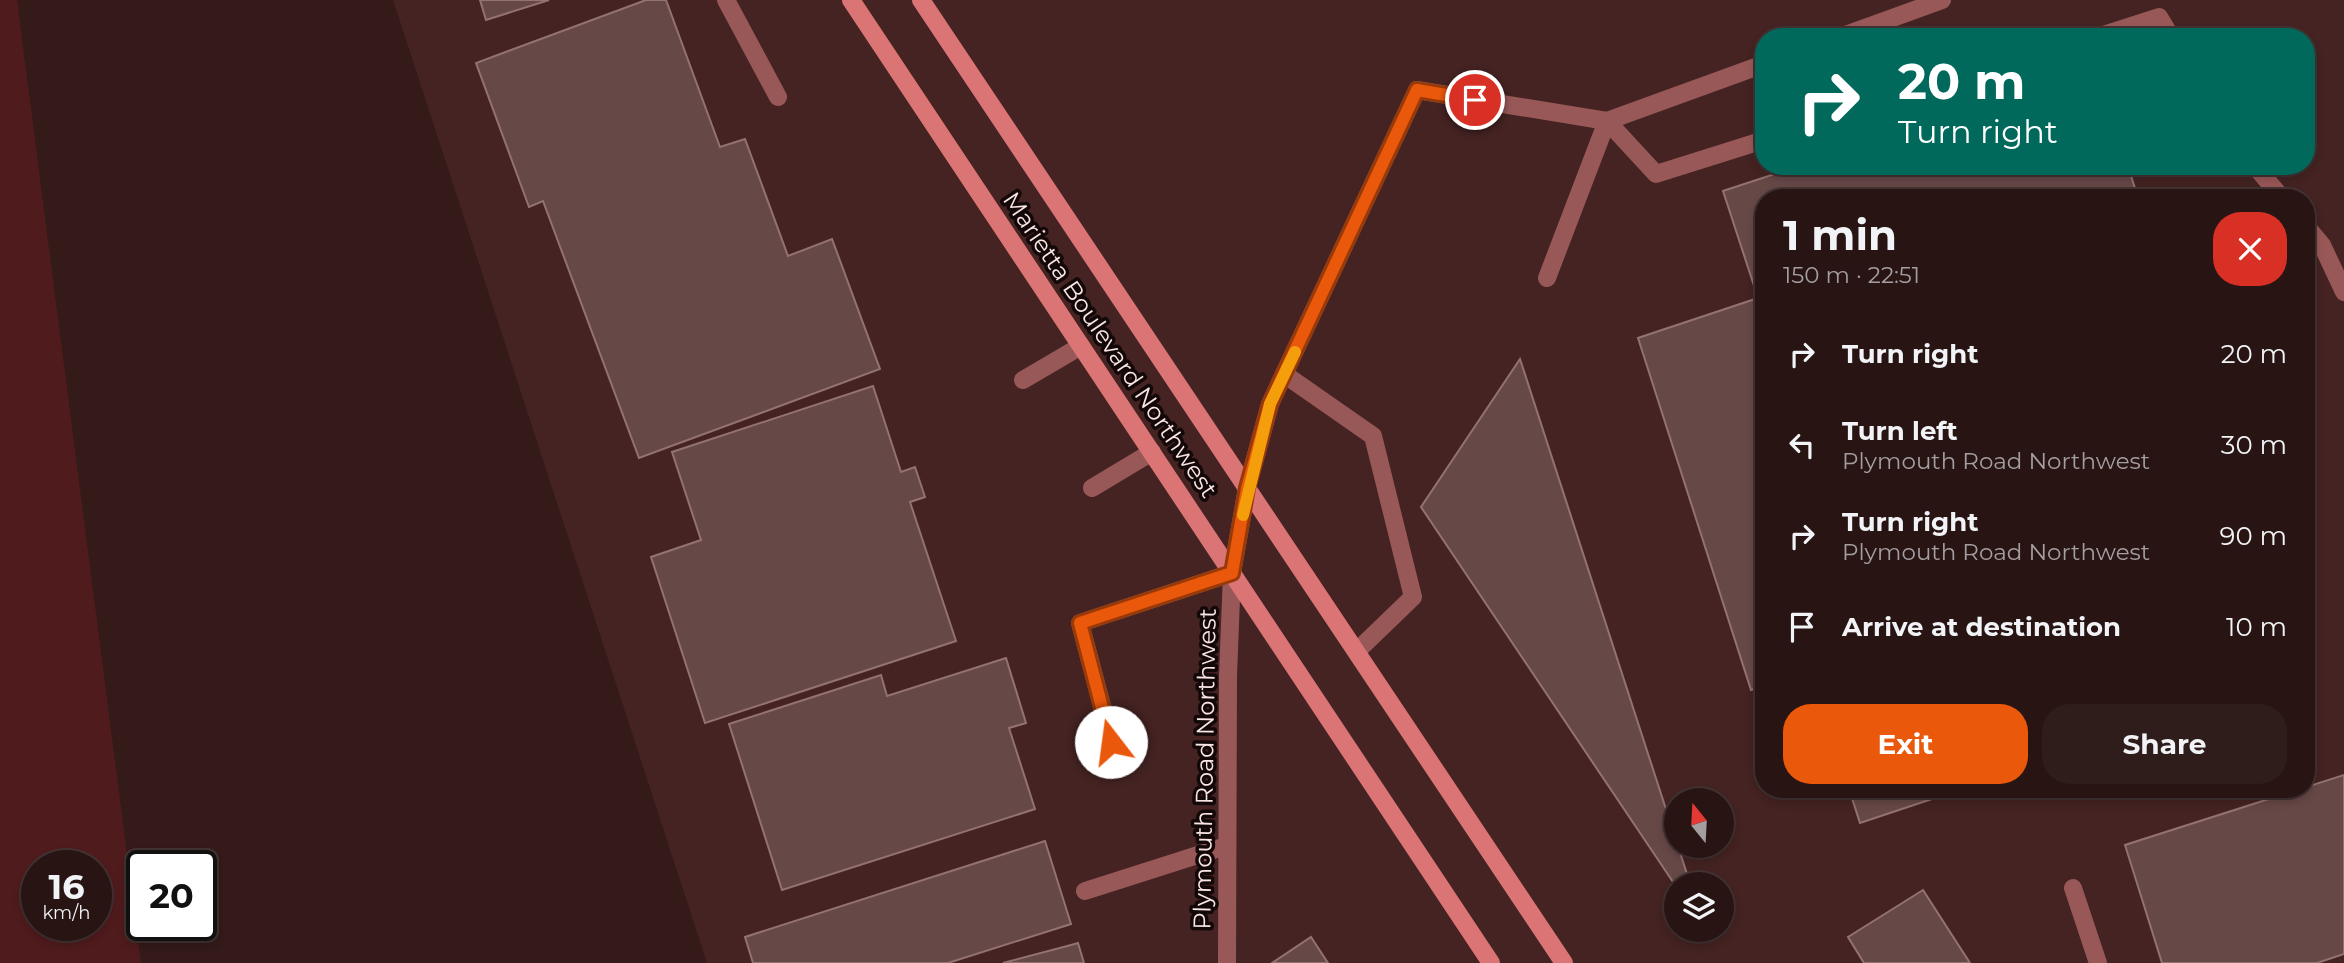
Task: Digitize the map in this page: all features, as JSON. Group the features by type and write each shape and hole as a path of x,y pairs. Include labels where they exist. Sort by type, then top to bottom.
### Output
{"main road":[{"name":"Marietta Boulevard Northwest","path":"851,0 1490,963"},
{"path":"921,0 1564,963"}],"street":[{"path":"1865,28 1942,0"},
{"path":"730,1 778,97"},
{"path":"2126,28 2159,18 2165,28"},
{"name":"Plymouth Road Northwest","path":"1227,963 1226,846 1232,573 1247,488 1270,404 1417,90 1607,121 1755,67"},
{"path":"1547,278 1607,121 1656,174 1755,143"},
{"path":"2263,175 2274,189"},
{"path":"2315,237 2322,245 2344,292"},
{"path":"1023,380 1081,346"},
{"path":"1284,374 1373,436 1413,597 1356,651"},
{"path":"1092,488 1152,452"},
{"path":"1118,766 1080,623 1232,573"},
{"path":"1085,891 1226,846"},
{"path":"2073,888 2098,963"}],"shaded area":[{"path":"0,0 17,0 126,850 126,941 138,941 141,963 0,963"},
{"path":"393,0 2344,0 2344,963 707,963"}],"building":[{"path":"480,0 549,0 486,20"},
{"path":"646,0 666,0 720,147 745,139 788,256 832,239 880,369 639,458 543,201 529,207 476,63"},
{"path":"1772,175 2131,175 2135,189 1755,189 1755,289 1723,191"},
{"path":"1755,299 1755,689 1751,690 1638,338"},
{"path":"1520,359 1664,803 1664,858 1682,858 1686,872 1666,872 1421,507"},
{"path":"873,386 901,472 915,467 925,497 910,502 956,641 705,723 651,557 701,540 672,452"},
{"path":"1006,658 1026,723 1009,728 1035,809 782,890 729,724 881,675 887,696"},
{"path":"2344,775 2344,954 2317,963 2162,963 2125,845 2272,798 2315,798 2315,784"},
{"path":"1852,798 1935,798 1860,823"},
{"path":"1045,841 1071,924 948,963 753,963 745,937"},
{"path":"1923,890 1970,963 1864,963 1848,937"},
{"path":"1311,937 1328,963 1272,963"},
{"path":"1078,943 1084,963 1003,963 1071,945"}],"slow traffic":[{"path":"1243,515 1247,488 1270,404 1295,352"}],"route":[{"path":"1111,742 1080,623 1232,573 1247,488 1270,404 1417,90 1475,100"}]}
